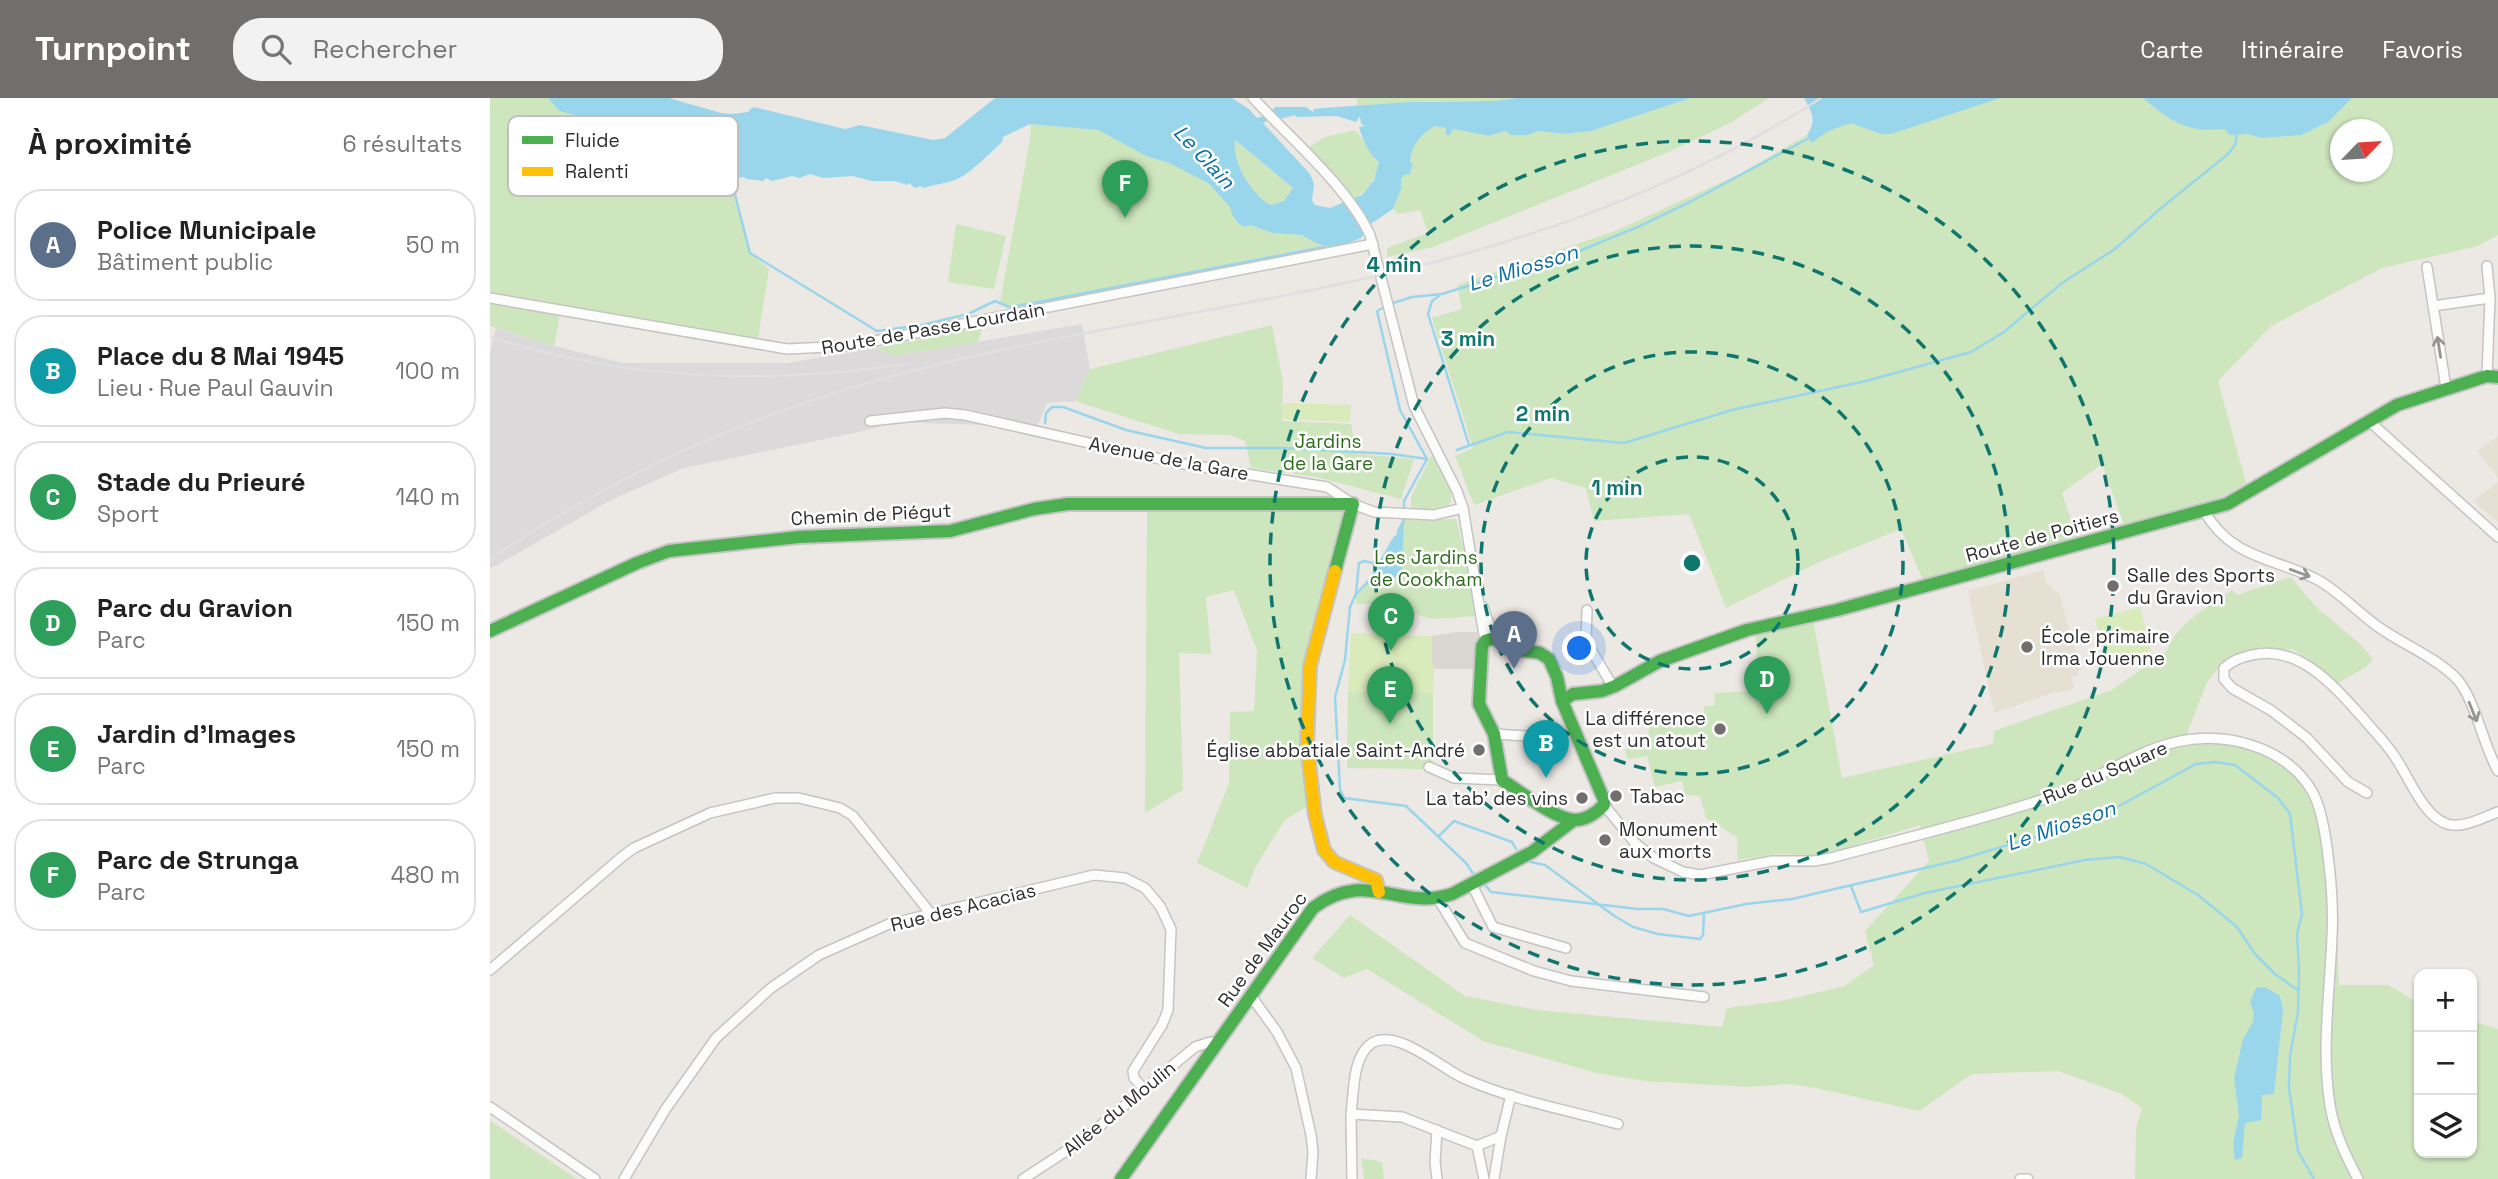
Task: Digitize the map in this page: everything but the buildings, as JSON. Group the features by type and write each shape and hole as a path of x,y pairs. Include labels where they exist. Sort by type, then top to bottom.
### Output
{"street":[{"path":"1257,100 1343,193 1360,214 1372,239 1414,406 1463,508 1477,592 1489,640"},
{"name":"Route de Passe Lourdain","path":"490,298 787,349 826,348 987,320 1372,239"},
{"path":"2427,267 2446,388"},
{"path":"2487,267 2492,377"},
{"path":"2433,306 2490,298"},
{"name":"Route de Poitiers","path":"1562,701 1580,691 1614,687 1658,662 1747,631 1810,614 1837,610 2227,504 2397,405 2446,388 2492,377"},
{"name":"Avenue de la Gare","path":"870,421 945,413 965,415 1178,463 1327,487 1353,504 1374,512 1434,515 1463,508"},
{"path":"2369,421 2498,537"},
{"name":"Chemin de Piégut","path":"490,631 637,563 669,551 799,537 950,531 1034,509 1068,504 1353,504"},
{"path":"1353,504 1310,666 1307,746 1315,815 1324,850 1334,862 1376,880 1379,892"},
{"path":"2204,511 2221,535 2240,549 2317,580 2382,629 2446,669 2459,681 2466,694 2498,771"},
{"path":"1587,610 1586,641 1614,687"},
{"path":"1489,640 1519,650 1540,653 1549,659 1557,677 1562,701 1604,805"},
{"path":"1489,640 1482,646 1479,704 1494,734 1502,780"},
{"path":"2367,793 2348,782 2308,738 2272,711 2232,688 2224,679 2224,668 2234,659 2258,654 2281,654 2300,661 2338,690 2393,754 2426,807 2436,818 2449,825 2460,825 2498,812"},
{"path":"1557,677 1580,691"},
{"path":"1494,734 1526,736"},
{"name":"Rue du Square","path":"1604,805 1635,843 1654,858 1683,872 1700,874 1772,861 1814,861 1831,858 2024,805 2051,797 2152,750 2176,742 2226,740 2246,743 2264,750 2286,762 2301,776 2313,792 2318,808 2330,877 2333,927 2327,1073 2330,1105 2339,1140 2358,1179"},
{"path":"1429,766 1454,778 1502,780 1544,806 1574,820"},
{"path":"490,970 634,848 709,813 775,798 799,797 825,802 853,816 931,914"},
{"name":"Rue de Mauroc","path":"1121,1179 1322,899 1344,889 1438,899 1472,885 1555,837 1574,820 1586,817 1604,805"},
{"name":"Rue des Acacias","path":"624,1179 665,1111 716,1038 771,988 819,955 889,924 1094,875 1125,878 1145,888 1160,906 1171,929 1168,1010 1162,1025 1133,1071 1134,1078 1144,1089"},
{"path":"1472,885 1493,927 1566,948"},
{"path":"1438,899 1465,943 1534,971 1571,981 1704,997"},
{"path":"1251,996 1277,1032 1296,1068 1311,1135 1311,1179"},
{"path":"1352,1179 1351,1114 1356,1078 1362,1054 1373,1042 1383,1039 1400,1042 1463,1078 1511,1095 1618,1124"},
{"name":"Allée du Moulin","path":"1023,1179 1083,1140 1195,1047 1210,1042 1217,1045"},
{"path":"1494,1179 1511,1095"},
{"path":"490,1107 595,1179"},
{"path":"1351,1114 1402,1117 1477,1146 1501,1136"},
{"path":"1437,1130 1437,1179"},
{"path":"1477,1146 1484,1179"},
{"path":"2020,1179 2028,1179"}],"shaded area":[{"path":"1082,324 1090,369 1075,401 1047,403 1037,427 895,422 684,468 611,500 490,569 490,352 496,328 623,363 788,363 876,348 895,356"},
{"path":"2498,436 2498,478 2477,451"},
{"path":"2498,482 2498,522 2473,501"},
{"name":"École primaire Irma Jouenne","path":"2043,570 2046,582 2059,594 2081,670 2078,671 2079,674 2071,677 2075,688 1994,713 1968,591"},
{"path":"1477,632 1476,669 1434,669 1432,636"}],"green space":[{"path":"490,98 600,98 648,116 508,116 508,196 734,196 750,253 769,269 758,339 490,293"},
{"path":"1357,98 1517,98 1357,106"},
{"path":"1691,98 1769,98 1732,122 1671,151 1433,247 1387,257 1387,248 1428,233 1420,210 1399,214 1393,209 1401,189 1401,178 1413,166 1410,162 1415,145 1421,136 1435,126 1446,128 1450,132 1453,129 1489,136 1505,131 1528,135 1538,131 1564,134 1610,125"},
{"path":"1852,98 2498,98 2498,235 2478,246 2382,268 2271,326 2218,381 2246,483 2220,498 2124,525 2102,464 2062,493 2077,538 1923,580 1901,529 1817,563 1726,608 1689,514 1594,521 1586,488 1551,478 1474,505 1455,456 1473,448 1432,318 1462,309 1457,285 1615,231 1737,175 1807,135"},
{"path":"1030,124 1098,130 1146,156 1169,163 1208,183 1230,207 1239,224 1272,233 1302,235 1325,245 1009,307 1000,303 1031,134"},
{"path":"1355,130 1370,148 1374,159 1379,162 1371,183 1355,198 1307,148 1325,137"},
{"path":"1235,140 1293,188 1284,201 1270,205 1249,185 1239,168"},
{"path":"956,224 1006,236 994,289 948,282"},
{"path":"490,302 560,314 554,346 490,326"},
{"name":"Jardins de la Gare","path":"1272,325 1283,382 1282,421 1351,424 1357,454 1414,459 1401,499 1316,477 1251,468 1245,441 1230,435 1179,434 1075,401 1090,369"},
{"path":"983,326 978,342 895,356 876,348"},
{"path":"1283,403 1351,405 1350,422 1282,419"},
{"path":"1434,455 1451,488 1451,502 1446,508 1411,510 1411,497 1431,456"},
{"path":"1344,510 1307,652 1301,745 1310,805 1285,820 1256,866 1247,888 1197,863 1229,783 1230,712 1254,711 1257,651 1234,590 1206,597 1211,654 1179,653 1183,790 1145,813 1147,511"},
{"name":"Les Jardins de Cookham","path":"1456,519 1476,616 1433,619 1407,612 1406,605 1356,604 1356,594 1383,559 1404,520"},
{"path":"2291,577 2317,608 2358,642 2373,659 2366,667 2338,683 2293,649 2246,651 2225,661 2208,680 2186,736 2234,736 2260,742 2297,764 2316,789 2328,836 2335,902 2339,985 2388,985 2414,1000 2414,1158 2477,1158 2477,1023 2498,1029 2498,1179 2135,1179 2136,1128 2142,1108 2122,1094 2058,1071 1972,1074 1919,1111 1788,1084 1751,1087 1645,1081 1596,1073 1483,1041 1367,969 1344,978 1312,958 1350,915 1465,996 1537,1010 1722,1027 1727,1008 1781,1001 1845,986 1874,965 1865,931 1929,861 1920,825 1819,856 1776,854 1738,860 1737,837 1706,818 1700,796 1685,795 1682,781 1655,787 1647,756 1627,759 1625,749 1648,746 1649,723 1704,721 1704,707 1715,705 1714,693 1750,691 1757,668 1756,635 1813,620 1842,778 1993,744 1994,731 2112,690 2167,651 2177,632 2204,609 2232,590 2237,595"},
{"path":"2140,607 2151,651 2106,660 2095,619"},
{"path":"1351,633 1432,636 1433,693 1348,692"},
{"path":"1348,692 1433,693 1433,764 1425,769 1347,768"},
{"path":"490,1120 495,1124 577,1179 490,1179"},
{"path":"1361,1158 1382,1162 1384,1179 1364,1179"}],"water":[{"name":"Le Clain","path":"548,98 669,98 731,114 748,112 754,107 845,129 860,125 933,140 945,138 995,98 1232,98 1257,118 1271,113 1275,107 1306,107 1313,112 1314,109 1323,108 1410,102 1494,101 1517,98 1691,98 1591,131 1564,134 1538,131 1528,135 1511,135 1505,131 1489,136 1453,129 1449,136 1446,134 1446,128 1435,126 1421,136 1415,145 1410,162 1413,164 1409,175 1401,178 1401,189 1393,209 1372,223 1361,238 1333,248 1302,235 1272,233 1239,224 1230,207 1208,183 1169,163 1146,156 1098,130 1030,124 1003,137 1002,142 980,163 961,177 915,188 909,183 907,185 895,181 871,181 853,176 823,178 810,174 800,178 792,176 772,181 766,178 763,181 738,178 738,116 578,116 560,111","holes":["1295,115 1336,116 1356,122 1360,116 1361,124 1365,126 1359,127 1362,136 1379,162 1374,180 1362,195 1330,208 1315,205 1312,200 1314,184 1310,174 1263,123 1277,116 1280,119","1235,140 1293,188 1284,201 1270,205 1263,200 1244,177 1237,158"]},
{"path":"1804,98 2000,98 1891,134 1881,134 1851,123 1828,131 1812,143 1807,135 1812,125 1812,116"},
{"path":"2143,98 2352,98 2328,122 2301,135 2261,138 2248,134 2229,135 2223,129 2204,130 2186,126"},
{"path":"1404,520 1402,573 1388,581 1363,586 1381,563"},
{"path":"2265,987 2280,996 2283,1010 2274,1094 2262,1095 2261,1120 2245,1123 2242,1158 2235,1160 2233,1143 2239,1116 2234,1078 2243,1039 2253,1022 2254,1013 2250,1002 2256,988"}],"waterway":[{"path":"1457,450 1508,432 1624,443 1732,410 1866,381 1971,352 2004,332 2062,283 2115,249 2228,154 2235,145 2237,133"},
{"name":"Le Miosson","path":"1390,304 1412,297 1442,294 1577,252 1692,201 1811,137"},
{"path":"735,196 750,253 877,331 922,325 968,314 995,301 1009,307 1028,304 1323,247 1326,243"},
{"path":"1439,296 1432,301 1428,314 1469,445"},
{"name":"Le Miosson","path":"1385,307 1377,311 1400,410 1427,459"},
{"path":"1045,423 1046,413 1052,407 1063,407 1126,430 1206,448 1282,448 1392,454 1427,459"},
{"name":"Le Miosson","path":"1398,531 1404,520 1404,501 1427,459"},
{"name":"Le Miosson","path":"1395,537 1350,607 1345,660 1335,697 1340,789 1344,798 1406,806 1466,863 1474,875"},
{"path":"1356,594 1359,563 1364,561 1377,564"},
{"name":"Le Miosson","path":"1485,885 1491,892 1638,909 1663,909 1689,916 1746,904 1792,899 1955,861 2097,818 2196,764 2215,762 2235,765 2278,798 2290,814 2302,914 2297,934 2298,1012 2290,1056 2289,1088 2298,1151 2314,1179"},
{"path":"1439,836 1454,821 1512,842 1516,849"},
{"path":"1851,886 1861,912 1925,893 2085,860 2119,857 2146,864 2198,895 2237,927 2255,954 2275,974 2299,991"},
{"path":"1526,861 1545,865 1633,927 1658,934 1700,939 1703,935 1704,914"}],"railway":[{"path":"490,559 595,495 706,441 762,418 820,398 939,364 1349,282 1515,239 1621,201 1673,178 1724,154 1821,98"},
{"path":"490,337 592,362 696,374 800,375 905,364"}],"traffic: fast":[{"path":"1562,701 1573,694 1602,691 1660,661 1747,630 1837,610 2227,504 2397,405 2487,376 2498,377"},
{"path":"490,631 637,563 669,551 799,537 950,531 1034,509 1068,504 1353,504 1335,571"},
{"path":"1494,638 1519,650 1540,653 1549,659 1557,677 1562,701 1604,800 1604,805 1591,815 1575,820 1557,815 1502,780 1494,734 1479,704 1482,646 1485,641 1494,638"},
{"path":"1121,1179 1313,908 1332,896 1350,891 1366,890 1415,898 1452,894 1532,852 1574,820"}],"traffic: slow":[{"path":"1335,571 1310,666 1307,745 1315,815 1324,850 1334,862 1376,880 1379,892"}],"place":[{"name":"Parc de Strunga","path":"1125,218"},
{"name":"Salle des Sports du Gravion","path":"2113,586"},
{"name":"École primaire Irma Jouenne","path":"2027,647"},
{"name":"Stade du Prieuré","path":"1391,651"},
{"name":"Police Municipale","path":"1514,669"},
{"name":"Parc du Gravion","path":"1767,714"},
{"name":"Jardin d'Images","path":"1390,724"},
{"name":"La différence est un atout","path":"1720,729"},
{"name":"Église abbatiale Saint-André","path":"1479,750"},
{"name":"Place du 8 Mai 1945","path":"1546,778"},
{"name":"Tabac","path":"1616,796"},
{"name":"La tab' des vins","path":"1582,798"},
{"name":"Monument aux morts","path":"1605,840"}]}
